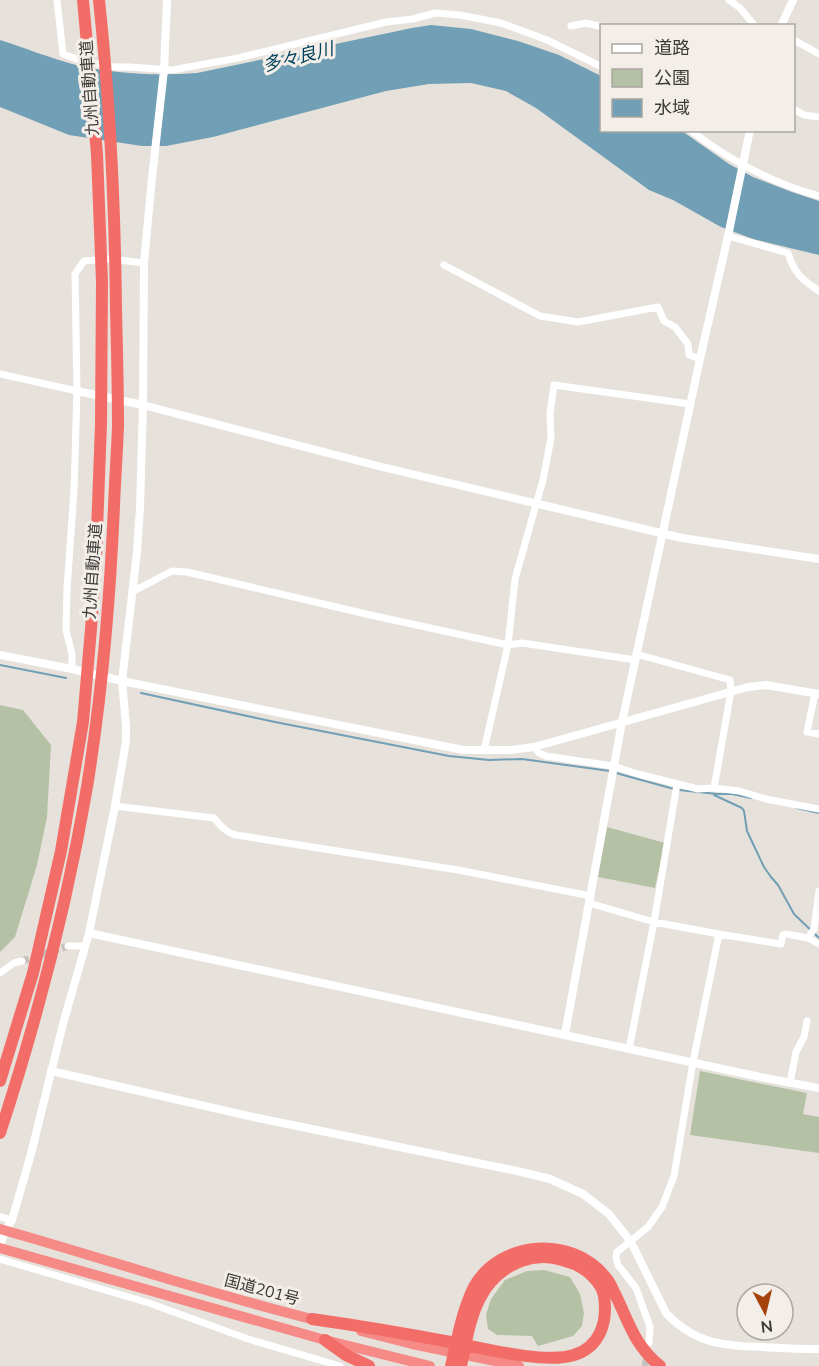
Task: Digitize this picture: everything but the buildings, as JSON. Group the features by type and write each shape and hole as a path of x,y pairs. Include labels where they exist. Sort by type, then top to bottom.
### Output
{"highway":[{"name":"九州自動車道","path":"0,1133 37,1010 60,919 83,809 89,722 91,629 103,382 97,154 83,0"},
{"name":"九州自動車道","path":"0,1081 33,974 47,915 89,722 105,632 118,427 111,155 99,0"},
{"path":"0,1144 10,1101"},
{"name":"国道201号","path":"3,1230 142,1272 312,1319 412,1344 519,1366"},
{"name":"国道201号","path":"0,1247 325,1340 430,1366"},
{"path":"452,1366 474,1287 484,1273 514,1253 548,1247 573,1253 588,1261 606,1277 639,1345 660,1366"},
{"path":"312,1319 368,1326 531,1356 558,1358 575,1355 590,1346 600,1335 605,1318 603,1292 594,1278 580,1266 562,1259 544,1256 526,1259 509,1266 494,1277 484,1290 463,1333 461,1366"},
{"path":"325,1340 346,1355 369,1366"}],"street":[{"path":"57,0 63,54 82,61 163,73 435,13 501,23 547,40 600,66"},
{"path":"0,1247 3,1230 12,1220 31,1154 89,933 126,741 122,681 137,552 143,405 144,263 163,73 167,0"},
{"path":"729,0 754,24"},
{"path":"781,24 793,0"},
{"path":"571,26 586,23 600,26"},
{"path":"795,41 819,54"},
{"path":"795,110 804,115 819,117"},
{"path":"693,132 742,165 774,181 819,196"},
{"path":"565,1034 622,722 690,404 729,236 750,132"},
{"path":"729,236 788,253 794,270 819,291"},
{"path":"72,669 72,654 66,630 77,392 75,274 84,261 110,259 144,263"},
{"path":"444,265 540,316 578,322 658,307 664,321 675,327 688,344 689,355 700,359"},
{"path":"0,374 143,405 378,466 663,534 819,559"},
{"path":"484,750 508,645 515,579 543,480 548,454 554,385 690,404"},
{"path":"132,592 172,572 187,572 508,645 522,643 636,657 730,680 731,690 714,788"},
{"path":"0,655 463,750 511,750 534,747 731,690 766,685 817,693 807,732 819,734"},
{"path":"534,747 538,753 546,756 613,766 698,789 739,791 819,809"},
{"path":"629,1049 654,922 677,784"},
{"path":"115,806 214,818 223,829 236,835 458,870 590,900 654,922 782,944 783,935 786,934 808,938 819,944"},
{"path":"808,938 813,929 819,891"},
{"path":"89,933 819,1088"},
{"path":"649,1343 650,1327 636,1288 618,1265 616,1257 617,1252 648,1227 662,1206 674,1176 693,1062 719,934"},
{"path":"68,946 84,946"},
{"path":"0,973 14,963 22,962"},
{"path":"790,1083 796,1053 804,1037 807,1021"},
{"path":"51,1071 258,1118 550,1179 583,1194 609,1214 630,1242 666,1313 675,1323 704,1339 728,1346 819,1349"},
{"path":"0,1217 12,1220"},
{"path":"0,1259 149,1303 248,1339 340,1366"}],"green space":[{"path":"0,705 23,710 51,745 47,817 37,865 15,937 0,952"},
{"path":"607,827 665,843 655,888 598,877"},
{"path":"700,1071 807,1093 803,1114 819,1117 819,1153 690,1135"},
{"path":"544,1270 570,1277 580,1294 584,1313 582,1326 573,1336 538,1346 532,1336 497,1335 488,1329 486,1315 491,1299 505,1280 527,1271"}],"water":[{"name":"多々良川","path":"431,25 471,29 518,41 559,55 600,76 600,132 683,132 729,164 753,177 819,201 819,255 753,239 721,227 673,200 649,190 536,108 506,91 471,83 429,84 386,91 213,137 166,146 142,146 69,135 0,107 0,40 91,68 136,74 182,74 197,73"}],"waterway":[{"path":"0,665 66,678"},
{"path":"141,693 449,756 489,760 522,759 610,771"},
{"path":"616,773 674,789"},
{"path":"679,790 732,794 751,798"},
{"path":"714,795 742,808 747,831 764,867 778,885 794,914 819,938"},
{"path":"797,808 819,813"}],"tunnel":[{"path":"22,961 68,946"},
{"path":"645,1366 648,1352"}]}
